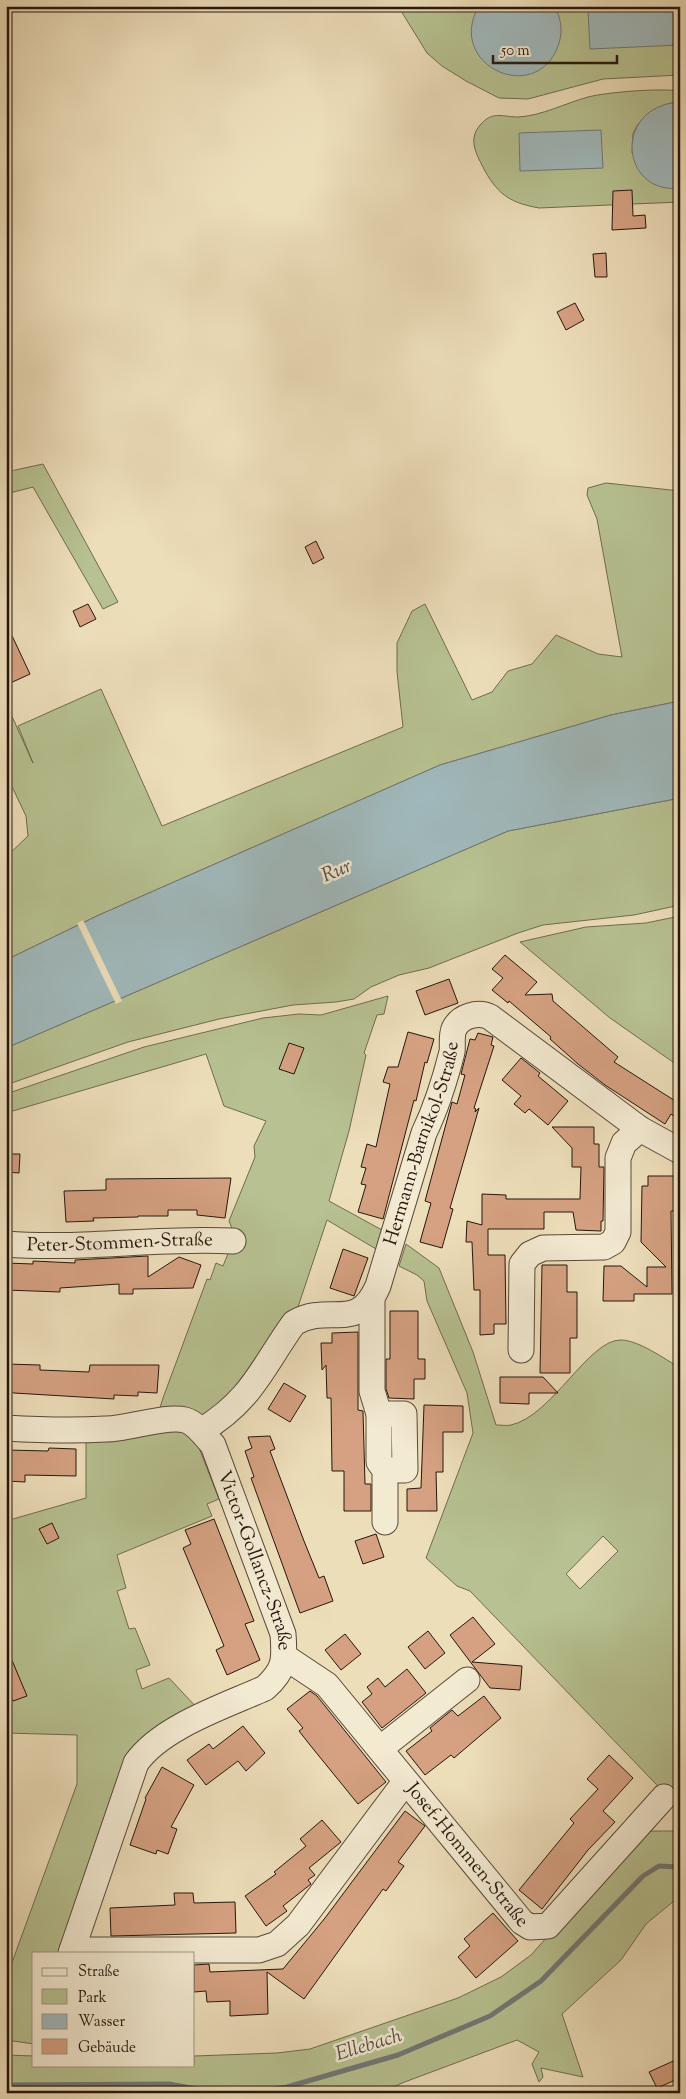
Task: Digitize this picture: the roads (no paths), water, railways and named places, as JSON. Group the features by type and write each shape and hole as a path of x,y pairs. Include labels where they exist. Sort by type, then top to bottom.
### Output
{"street":[{"name":"Hermann-Barnikol-Straße","path":"385,1522 385,1470 379,1462 379,1414 372,1391 372,1302 424,1133 434,1112 452,1050 454,1030 462,1020 474,1014 482,1013 490,1016 640,1129 680,1151"},
{"path":"521,1350 522,1264 530,1254 543,1248 604,1247 613,1242 618,1232 618,1158 624,1143 640,1129"},
{"name":"Peter-Stommen-Straße","path":"6,1244 57,1246 196,1239 233,1241"},
{"path":"201,1431 240,1403 258,1380 294,1323 303,1318 316,1315 355,1314 365,1309 372,1302"},
{"name":"Victor-Gollancz-Straße","path":"6,1428 106,1430 143,1425 172,1418 187,1421 201,1431 213,1445 283,1634 285,1657 278,1676 264,1688 183,1726 145,1751 136,1763 71,1951"},
{"name":"Josef-Hommen-Straße","path":"285,1657 327,1685 381,1748 405,1782 522,1922 530,1927 548,1926 664,1797"},
{"path":"381,1748 467,1680"},
{"path":"71,1951 259,1950 277,1944 298,1925 405,1782"}],"water":[{"path":"479,6 554,6 560,19 561,34 559,43 548,63 533,73 516,76 498,71 484,61 474,46 472,27"},
{"path":"680,6 680,45 590,49 588,10"},
{"path":"671,103 680,104 680,188 661,187 647,179 637,167 632,153 633,137 640,122 652,110"},
{"path":"601,130 603,168 520,171 519,133"},
{"name":"Rur","path":"680,701 680,798 508,831 6,1048 6,960 99,915 440,765 611,715"}],"waterway":[{"name":"Ellebach","path":"6,2085 169,2084 208,2091 259,2091 287,2087 398,2055 490,2016 541,1981 643,1876 659,1866 680,1867"}]}
